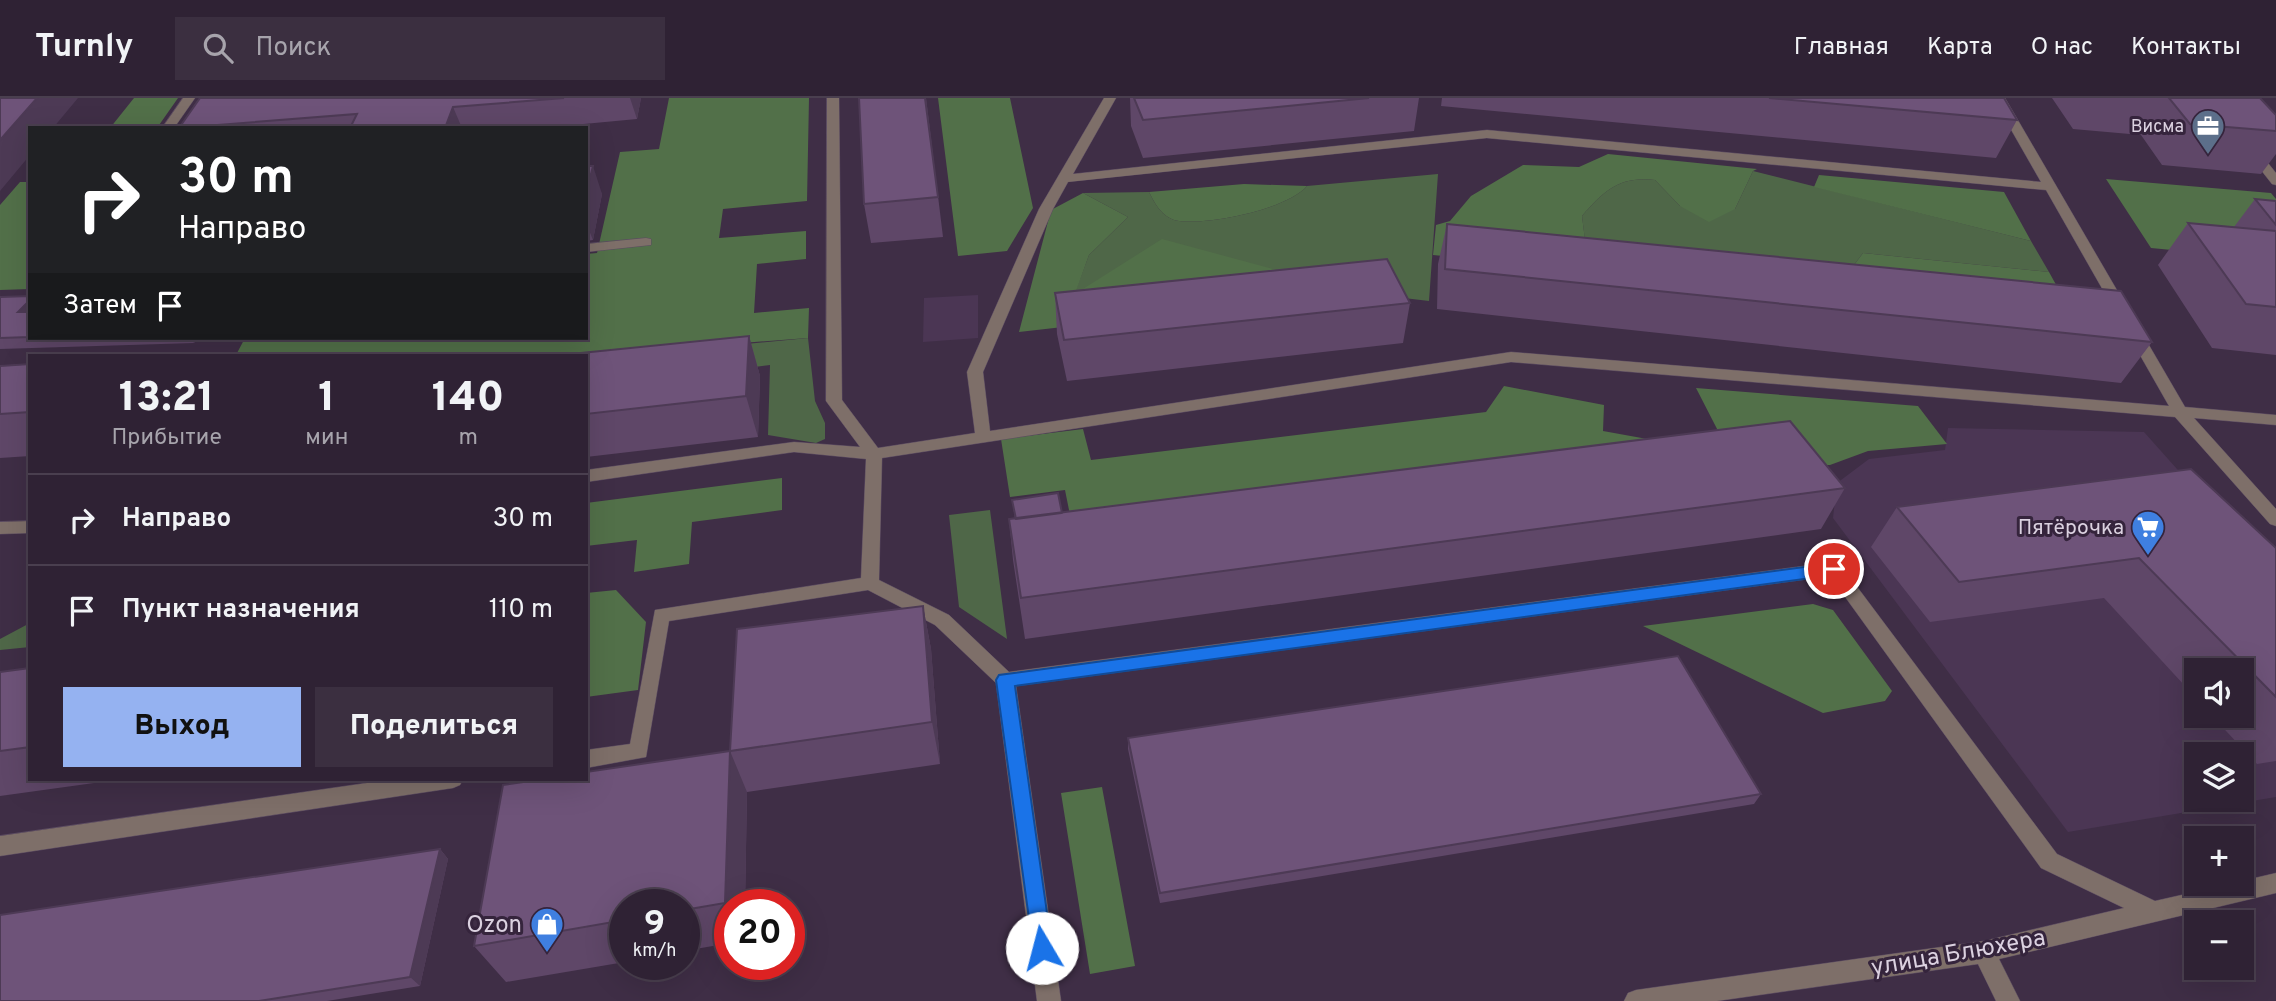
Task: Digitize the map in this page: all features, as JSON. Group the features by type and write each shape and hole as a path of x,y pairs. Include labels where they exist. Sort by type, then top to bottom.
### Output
{"street":[{"path":"169,126 189,98"},
{"path":"833,98 834,401 874,454 870,583"},
{"path":"983,436 975,372 1046,209 1110,98"},
{"path":"1999,98 2181,414 2276,520"},
{"path":"1066,178 1487,134 2050,187"},
{"path":"2243,139 2276,181"},
{"path":"588,248 646,242"},
{"path":"588,476 794,447 874,454 1511,357 2276,420"},
{"path":"0,528 28,527"},
{"path":"1005,680 1834,569 2049,861 2154,912"},
{"path":"588,759 639,751 661,615 870,583 942,620 1005,680 1049,1001"},
{"path":"0,846 439,781"},
{"name":"улица Блюхера","path":"1636,1001 1984,952 2276,883"},
{"path":"1984,952 2008,1001"}],"shaded area":[{"path":"978,295 978,338 923,342 924,298"},
{"path":"1948,428 2144,432 2276,580 2276,797 2254,801 2254,742 2184,742 2184,812 2187,812 2068,832 1833,518 1837,483 1869,459 1945,450"}],"green space":[{"path":"134,98 178,98 158,126 112,126"},
{"path":"669,98 809,98 807,201 723,209 719,238 806,231 806,259 757,264 754,313 809,308 808,338 588,355 237,354 244,340 588,340 588,254 597,253 620,152 659,149"},
{"path":"938,98 1010,98 1033,208 1007,251 958,256"},
{"path":"1608,154 1757,169 1753,171 1735,209 1709,222 1680,206 1655,180 1642,179 1622,183 1598,199 1582,216 1586,248 1642,275 1433,255 1436,225 1450,221 1471,196 1523,165 1579,167"},
{"path":"1753,171 2031,241 2049,272 1863,253 1833,293 1586,249 1582,216 1613,187 1632,180 1655,180 1680,206 1735,209"},
{"path":"1438,174 1429,301 1362,293 1074,295 1089,255 1128,217 1083,193 1149,192 1157,206 1168,217 1192,222 1247,214 1283,202 1307,186"},
{"path":"1819,175 2004,192 2031,241 1814,187"},
{"path":"2106,179 2271,193 2276,199 2276,240 2224,255 2151,248"},
{"path":"20,182 28,182 28,289 0,290 0,205"},
{"path":"1244,184 1307,186 1283,202 1247,214 1192,222 1168,217 1157,206 1149,192"},
{"path":"1083,193 1128,217 1089,255 1075,294 1162,239 1362,293 1019,332 1051,210"},
{"path":"1863,253 2049,272 2075,319 1833,293"},
{"path":"808,338 815,401 825,423 825,439 816,443 768,435 770,365 724,371 725,346"},
{"path":"1504,386 1604,405 1603,431 1697,448 1076,545 1065,490 1010,497 1001,439 1083,429 1091,460 1486,412"},
{"path":"1696,388 1918,406 1947,444 1868,451 1830,465 1799,466 1733,460"},
{"path":"782,478 782,510 692,522 689,564 634,572 637,540 588,546 588,503"},
{"path":"990,510 1007,639 959,607 949,515"},
{"path":"616,590 646,622 638,690 588,697 588,593"},
{"path":"1813,604 1833,610 1892,691 1885,701 1823,713 1643,626"},
{"path":"28,624 28,647 0,650 0,639"},
{"path":"1102,787 1135,966 1090,974 1061,793"}],"building":[{"path":"0,98 37,98 0,140"},
{"path":"200,98 564,98 453,107 446,126 351,126 357,114 180,126"},
{"path":"859,98 925,98 938,197 864,204"},
{"path":"1134,98 1369,98 1143,120"},
{"path":"1769,98 2004,98 2017,120"},
{"path":"2169,98 2260,98 2276,115 2276,131 2190,124"},
{"path":"588,166 593,166 588,186"},
{"path":"2255,199 2276,201 2276,225"},
{"path":"2188,223 2276,231 2276,307 2246,304"},
{"path":"1447,224 2121,291 2152,342 1445,269"},
{"path":"1387,259 1410,303 1064,340 1055,293"},
{"path":"28,296 28,302 18,312 28,312 28,337 0,338 0,297"},
{"path":"749,336 746,396 588,414 588,354 571,354"},
{"path":"28,364 28,412 0,414 0,366"},
{"path":"1790,421 1845,488 1021,598 1009,519"},
{"path":"2191,469 2276,548 2276,697 2254,675 2254,658 2238,658 2139,558 1959,582 1897,507"},
{"path":"1058,493 1062,513 1016,519 1012,500"},
{"path":"923,606 932,722 730,751 737,629"},
{"path":"1678,656 1761,794 1160,893 1128,738"},
{"path":"28,668 28,747 0,751 0,672"},
{"path":"730,751 725,889 714,889 714,905 700,907 700,889 609,889 609,923 474,946 503,785 530,781 588,781 588,772"},
{"path":"440,849 410,977 259,1001 0,1001 0,915"}],"place":[{"name":"Висма","path":"2208,156"},
{"name":"Пятёрочка","path":"2148,557"},
{"name":"Ozon","path":"547,954"}],"route":[{"path":"1042,948 1005,680 1834,569"}]}
